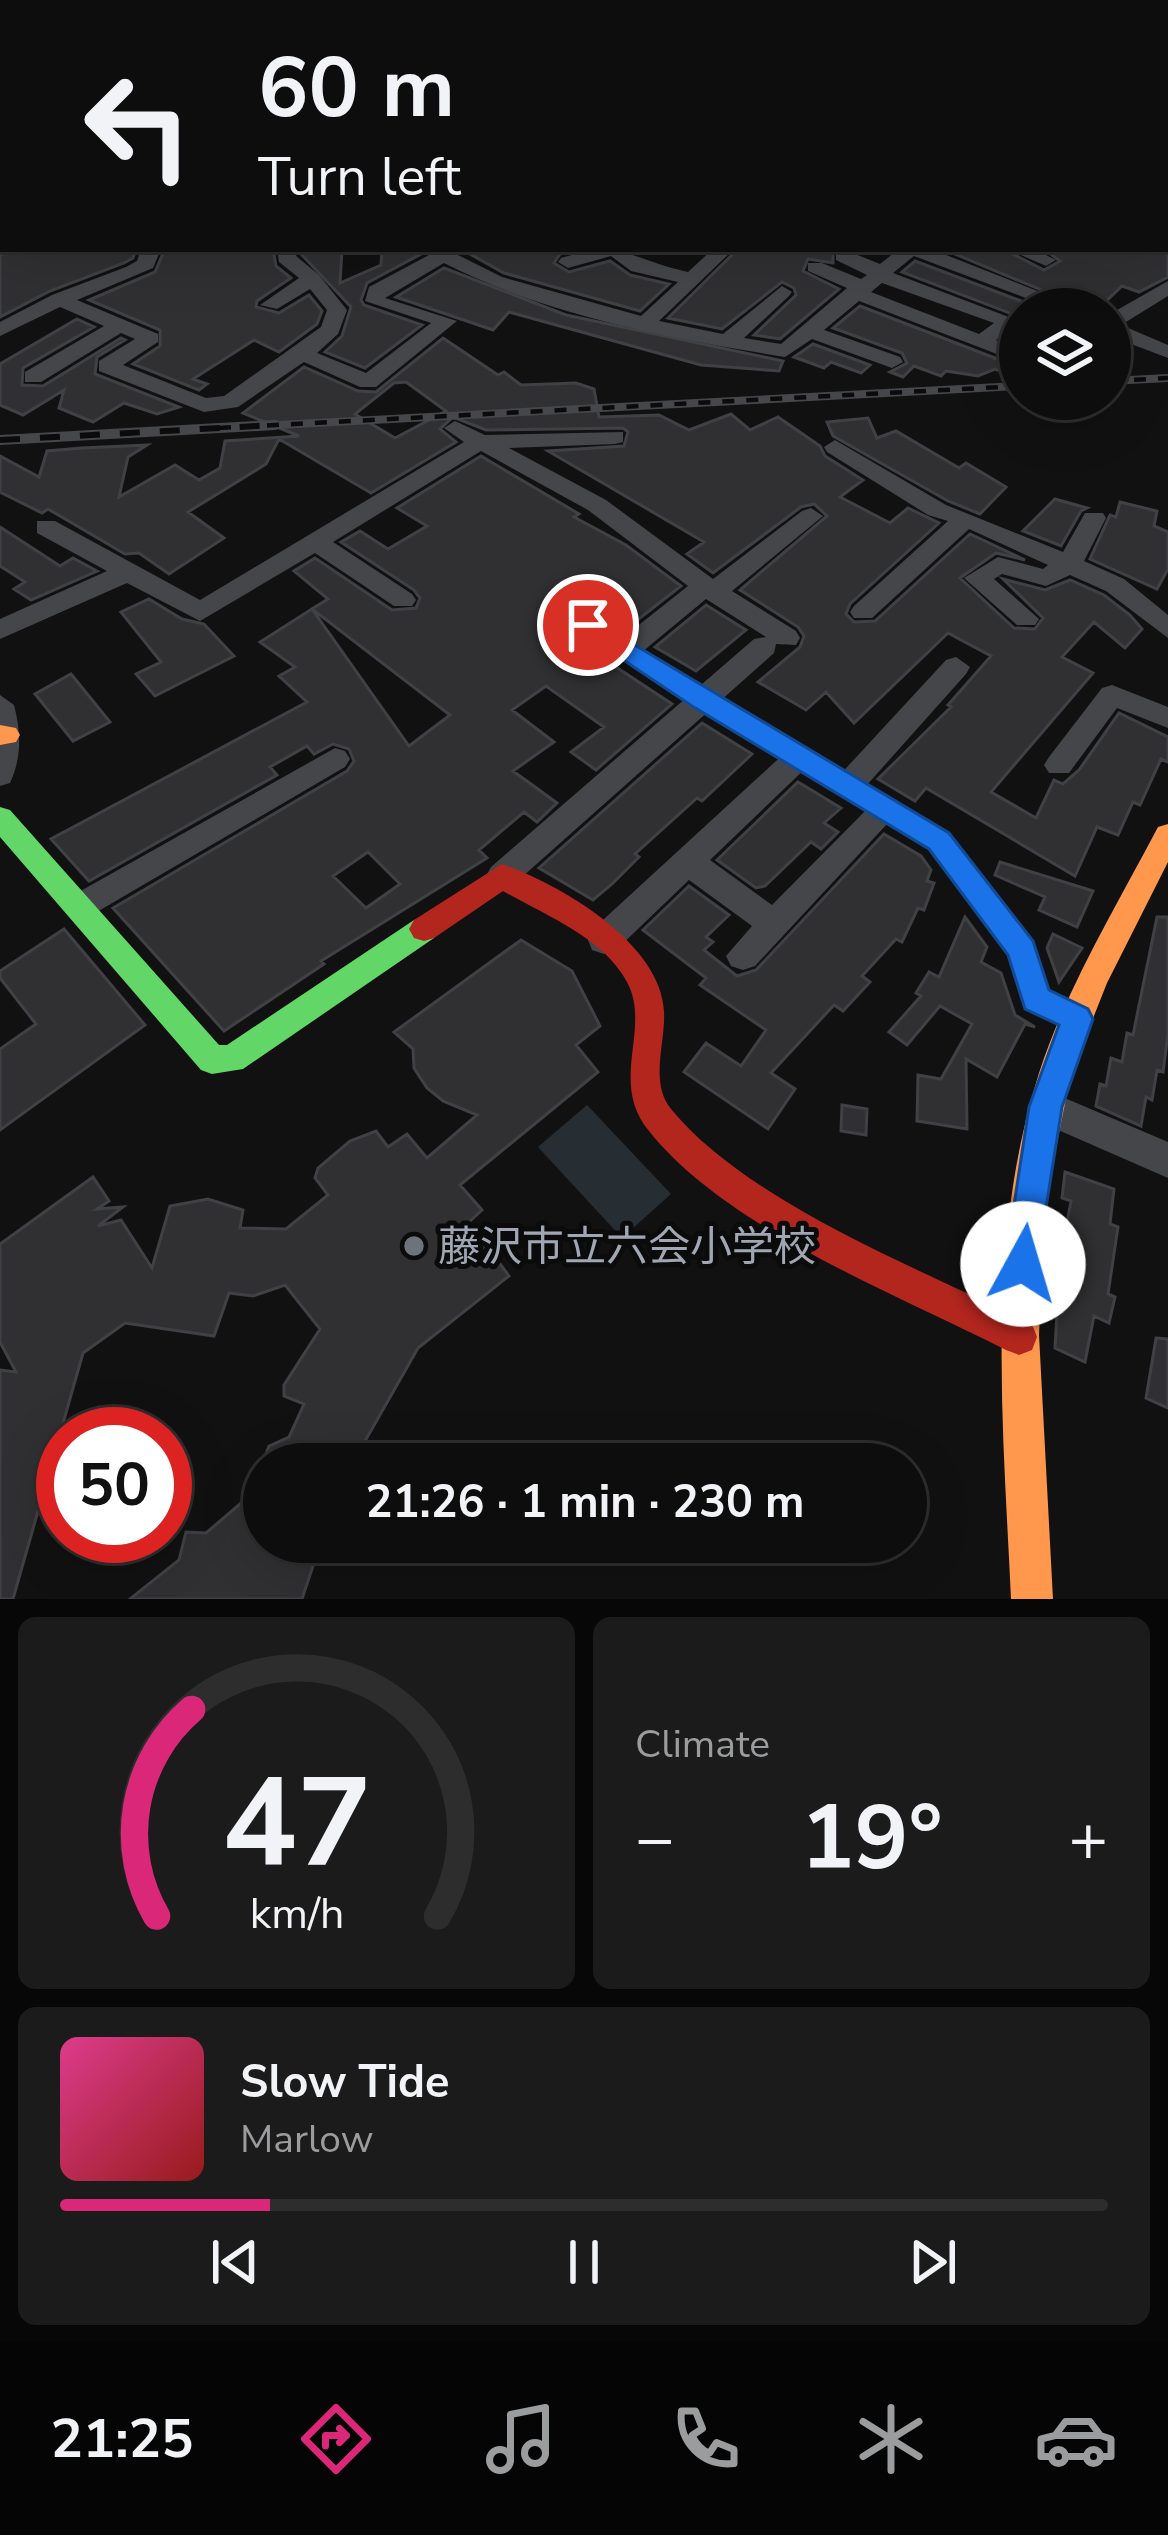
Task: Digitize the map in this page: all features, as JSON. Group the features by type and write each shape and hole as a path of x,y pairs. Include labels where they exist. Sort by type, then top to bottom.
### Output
{"street":[{"path":"0,330 58,299 134,272 146,264 150,252"},
{"path":"58,299 151,338 107,366 204,404 230,402 331,330 337,310 312,279 286,258 287,252"},
{"path":"302,354 368,382 447,321 375,301 376,291 436,252 477,276 674,332 785,351 908,252"},
{"path":"568,262 603,252"},
{"path":"617,252 638,267 692,279"},
{"path":"638,267 649,252"},
{"path":"646,322 721,252"},
{"path":"920,252 1017,288"},
{"path":"1025,252 1046,260"},
{"path":"815,267 868,281 1009,320 993,345 868,281 842,256"},
{"path":"269,304 312,279"},
{"path":"1168,287 1158,304 1110,322 1112,329 1168,352"},
{"path":"729,340 766,301"},
{"path":"33,377 120,325"},
{"path":"809,331 892,362"},
{"path":"0,818 212,1060 232,1059 502,876 701,700 775,642 597,505 455,428"},
{"path":"46,527 200,612 480,442 616,437"},
{"path":"835,447 937,510 966,518 1115,585 1168,629"},
{"path":"626,650 811,516"},
{"path":"863,612 966,518"},
{"path":"1026,619 977,578 998,565 1046,578 1070,563 1094,518"},
{"path":"316,542 404,600"},
{"path":"0,630 128,572"},
{"path":"588,625 701,700 939,841 1022,950 1036,999 1077,1019"},
{"path":"847,787 956,667"},
{"path":"1059,765 1112,695 1168,718"},
{"path":"0,705 0,775"},
{"path":"604,940 799,758"},
{"path":"79,907 335,759"},
{"path":"743,956 885,810"},
{"path":"1032,1599 1019,1337 1025,1228 1046,1107 1077,1019 1168,835"},
{"path":"690,863 773,924"},
{"path":"502,876 604,940 645,978 652,999 640,1069 644,1093 656,1117 677,1139 733,1181 1019,1337"},
{"path":"1046,1107 1168,1160"}],"shaded area":[{"path":"587,1105 671,1194 622,1238 538,1147"}],"building":[{"path":"135,252 124,263 50,291 0,317 0,254"},
{"path":"164,252 274,252 276,266 291,278 257,301 256,307 279,313 309,295 322,311 317,324 279,352 254,340 193,379 207,384 199,390 133,364 160,346 160,330 89,300 155,272"},
{"path":"342,252 340,283 381,265 382,252 419,252 367,283 361,300 422,325 365,368 325,352 342,336 351,307 301,254"},
{"path":"466,252 568,252 554,263 569,272 610,261 630,275 669,284 640,311 504,273"},
{"path":"735,252 833,252 833,263 808,259 803,271 839,289 780,339 754,335 796,295 794,288 782,282 722,329 668,318"},
{"path":"950,252 1009,252 1044,270 1060,261 1048,252 1168,252 1168,277 1139,292 1122,286 1037,288"},
{"path":"915,261 999,293 999,309 902,272"},
{"path":"444,268 566,315 783,361 779,371 701,365 509,312 493,330 396,297"},
{"path":"860,306 999,360 999,371 978,376 946,371 941,376 914,366 903,377 890,372 907,363 902,353 833,328"},
{"path":"77,319 94,327 23,368 22,385 43,386 121,338 125,340 97,357 95,374 179,407 157,414 124,403 93,422 59,408 64,390 23,415 0,405 0,364"},
{"path":"443,338 521,385 576,383 594,389 599,417 659,415 689,430 731,414 750,430 778,417 863,480 840,497 890,523 908,508 939,523 850,604 846,614 854,622 875,621 970,534 1025,560 996,553 960,578 1014,628 1035,629 1043,618 1003,579 1045,590 1070,580 1104,595 1142,629 1125,648 1094,622 1062,657 1093,673 991,792 1036,818 1054,780 1063,784 1079,770 1119,713 1168,737 1168,762 1161,759 1140,805 1133,802 1118,835 1097,827 1075,876 926,788 915,801 878,779 951,707 948,705 991,656 948,633 854,723 826,692 806,710 758,682 800,647 804,636 798,627 740,590 827,516 814,504 801,507 713,573 687,554 704,542 548,451 624,446 628,432 623,428 486,430 453,417 440,429 456,442 371,493 279,439 266,464 188,512 224,538 169,574 139,553 125,554 48,509 42,513 0,492 0,456 39,477 47,451 82,448 147,445 128,457 119,497 175,465 199,480 220,468 225,441 299,436 243,413 304,367 358,391 376,392","holes":["406,382 446,411 395,438 355,414 394,383"]},
{"path":"813,344 870,365 861,373 831,362 824,368 794,357"},
{"path":"868,418 877,438 896,431 959,468 966,463 1006,487 980,514 833,436 827,422"},
{"path":"481,456 579,514 574,517 626,545 681,586 626,629 587,608 574,612 565,622 572,638 672,704 596,770 571,752 604,727 546,686 512,710 554,742 513,771 557,803 537,822 524,812 479,850 487,858 321,961 324,964 224,1031 113,908 347,771 354,761 349,749 333,744 314,754 307,746 270,767 277,775 89,881 51,839 307,702 279,676 295,667 260,642 312,609 328,599 294,571 315,558 392,610 416,608 420,598 414,590 341,542 360,531 388,549 427,526 397,508","holes":["312,609 450,715 409,746","368,852 400,884 366,908 333,876"]},
{"path":"1055,499 1087,508 1061,546 1023,531"},
{"path":"1120,502 1157,511 1154,526 1168,532 1168,569 1157,589 1090,559"},
{"path":"0,527 60,566 73,558 97,571 31,600 14,589 25,582 0,566"},
{"path":"149,599 182,619 204,624 234,656 155,696 136,674 161,662 121,612"},
{"path":"706,605 746,630 696,671 655,647"},
{"path":"71,674 110,722 73,741 35,694"},
{"path":"702,723 752,754 635,854 639,857 612,884 593,900 539,868"},
{"path":"798,782 841,808 824,823 838,832 821,849 811,842 765,886 756,888 717,860"},
{"path":"884,834 921,856 931,870 927,881 934,883 924,910 918,908 902,942 896,939 862,976 870,982 843,1011 834,1005 771,1073 795,1089 768,1129 684,1072 706,1043 741,1066 766,1030 700,985 706,978 643,930 689,886 729,915 706,937 713,942 704,950 737,976 756,970"},
{"path":"1000,862 1093,891 1077,927 1039,910 1045,897 995,875"},
{"path":"965,917 987,947 981,962 1001,973 1015,1015 1035,1027 1025,1024 997,1077 966,1059 967,1129 917,1121 918,1075 941,1079 972,1024 940,1006 907,1045 889,1032 921,996 916,993 929,972 939,977"},
{"path":"1157,917 1168,917 1168,1034 1163,1072 1157,1070 1152,1100 1146,1097 1141,1126 1096,1106 1111,1058 1122,1062 1127,1033 1133,1035"},
{"path":"64,929 145,1025 0,1130 0,1049 36,1024 0,978 0,971"},
{"path":"1053,934 1082,948 1059,982 1047,948"},
{"path":"521,940 572,971 600,1026 576,1045 598,1072 460,1185 482,1210 469,1222 509,1276 418,1348 364,1443 276,1443 289,1437 304,1404 284,1396 284,1385 320,1329 285,1285 253,1296 229,1293 214,1336 125,1323 83,1353 68,1407 36,1407 36,1518 13,1599 0,1599 0,1370 16,1372 0,1342 0,1244 93,1177 109,1201 97,1209 123,1207 98,1226 121,1220 152,1268 170,1206 208,1199 243,1210 240,1228 286,1229 328,1195 315,1178 318,1168 350,1141 376,1131 388,1147 407,1134 427,1158 477,1115 443,1101 427,1088 414,1068 413,1049 394,1032"},
{"path":"842,1105 867,1109 866,1135 841,1131"},
{"path":"1065,1172 1114,1189 1110,1224 1118,1227 1108,1294 1115,1297 1109,1323 1094,1316 1085,1362 1055,1348 1057,1312 1062,1313 1072,1271 1066,1268 1073,1237 1065,1233 1071,1201 1062,1198"},
{"path":"1156,1338 1168,1339 1168,1408 1146,1398"},
{"path":"243,1505 243,1563 314,1563 302,1599 130,1599 175,1563 192,1563 192,1532 206,1533"}],"railway":[{"path":"1131,380 1168,378"},
{"path":"245,427 999,387"},
{"path":"245,427 275,425"},
{"path":"0,440 245,427"},
{"path":"219,428 245,427"}],"traffic: fast":[{"path":"0,818 212,1060 232,1059 424,929"},
{"path":"976,890 1022,951 1036,999 1077,1019"}],"traffic: slow":[{"path":"588,625 702,700 939,841 976,890"},
{"path":"0,735 7,735"},
{"path":"1032,1599 1020,1335 1022,1268 1038,1137 1078,1012 1168,835"}],"traffic: jam":[{"path":"424,929 502,876 579,919 615,945 641,978 649,1014 644,1068 649,1103 691,1151 731,1182 827,1241 1019,1337"}],"place":[{"name":"藤沢市立六会小学校","path":"414,1246"}],"route":[{"path":"588,625 701,700 939,841 1022,950 1036,999 1077,1019 1046,1107 1023,1264"}]}
